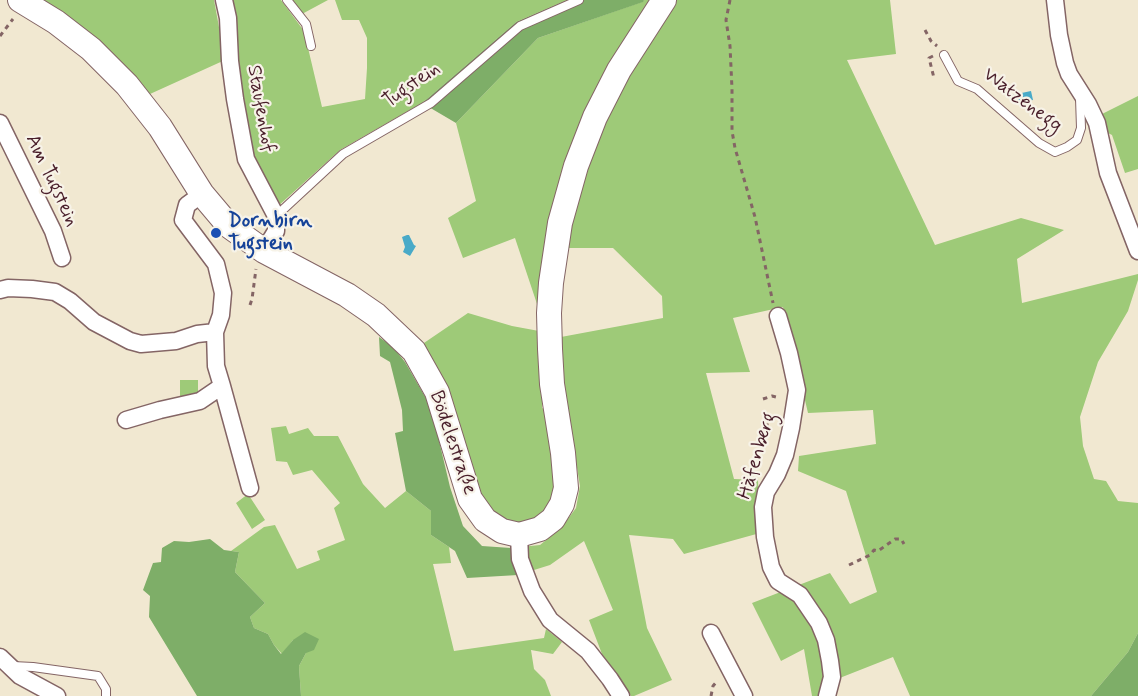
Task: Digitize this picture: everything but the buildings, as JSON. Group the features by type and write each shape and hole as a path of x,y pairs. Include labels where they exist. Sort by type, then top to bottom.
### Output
{"main road":[{"path":"519,536 540,529 553,519 566,488 552,384 549,313 560,223 576,166 595,117 619,70 664,0"},
{"name":"Bödelestraße","path":"16,10 56,22 91,49 127,85 160,127 202,194 260,260 347,295 376,315 414,351 436,392 470,499 485,520 502,531 519,536"}],"street":[{"name":"Staufenhof","path":"224,0 228,18 230,61 246,159 276,216"},
{"name":"Watzenegg","path":"1055,0 1065,63 1097,123 1108,173 1138,251"},
{"name":"Am Tugstein","path":"0,123 53,231 62,258"},
{"path":"202,194 187,205 183,220 216,264 223,293 221,315 215,332 216,366 250,488"},
{"path":"260,260 276,231 276,216"},
{"path":"0,290 8,288 55,292 70,301 94,322 130,341 141,344 176,341 197,334 215,332"},
{"name":"Häfenberg","path":"778,316 797,390 785,455 766,492 763,507 765,537 771,567 778,581 800,595 819,623 826,640 832,677 827,696"},
{"path":"126,420 200,401 222,386"},
{"path":"519,536 520,559 532,591 550,620 588,651 621,696"},
{"path":"711,633 744,696"},
{"path":"5,662 20,676 52,695"}],"lane":[{"path":"287,0 306,24 311,46"},
{"name":"Tugstein","path":"276,216 343,154 431,103 520,26 579,0"},
{"name":"Watzenegg","path":"944,55 958,81 977,89 1039,143 1056,152 1077,140 1081,128 1080,93"},
{"path":"5,662 98,676 106,689 106,696"}],"path":[{"path":"730,0 726,20 730,46 733,140 755,217 778,316"},
{"path":"0,36 16,10"},
{"path":"925,30 931,41 944,55"},
{"path":"929,58 933,78"},
{"path":"250,305 260,260"},
{"path":"763,399 772,396 785,398"},
{"path":"764,425 772,424"},
{"path":"849,565 870,555 874,550 878,551 895,539 901,539 904,544"},
{"path":"711,696 712,686 719,679 723,681"}],"green space":[{"path":"43,0 214,0 225,60 150,94 99,42"},
{"path":"230,0 281,0 304,31 322,107 365,99 367,38 359,20 342,20 335,0 567,0 516,22 422,103 340,150 277,207 257,172 248,142"},
{"path":"291,0 328,0 302,14"},
{"path":"567,0 644,0 538,38 456,123 422,103 516,22"},
{"path":"644,0 890,0 896,54 847,60 935,245 1021,218 1064,230 1017,259 1022,303 1138,274 1128,311 1098,362 1080,417 1083,446 1094,479 1106,481 1118,501 1138,503 1138,633 1128,652 1091,696 910,696 893,657 827,683 822,696 812,696 804,649 781,661 752,603 830,573 850,604 877,592 846,491 798,471 799,456 876,444 873,410 808,413 783,307 733,318 750,372 706,373 734,479 758,480 760,533 684,554 673,539 629,535 647,628 672,680 631,696 602,654 589,620 613,610 584,541 550,565 518,575 511,548 540,545 561,528 576,508 580,486 564,388 561,337 663,318 662,296 613,248 550,248 539,310 515,238 463,258 448,218 476,201 456,123 538,38"},
{"path":"1138,96 1138,169 1125,173 1112,135 1106,132 1100,115"},
{"path":"468,313 539,331 543,379 542,408 546,410 557,478 554,497 544,513 528,523 511,523 497,517 479,496 421,345"},
{"path":"379,337 393,347 405,362 431,407 450,487 463,526 482,546 511,548 518,575 467,578 455,551 431,535 431,511 406,491 395,433 403,431 402,410 390,362 380,356"},
{"path":"180,380 198,380 198,395 180,400"},
{"path":"286,426 289,434 308,428 314,436 338,436 363,484 385,508 406,491 431,511 431,535 449,547 451,563 433,564 454,651 544,638 546,629 562,642 553,654 531,650 534,669 545,680 551,696 301,696 299,666 306,653 293,640 282,654 268,634 254,628 250,617 265,603 235,572 239,552 231,551 264,527 275,525 297,569 320,560 317,551 345,540 334,508 340,503 312,470 293,475 287,462 276,461 271,428"},
{"path":"248,494 265,520 252,529 236,503"},
{"path":"210,539 224,550 239,552 235,572 265,603 250,617 254,628 268,634 281,654 293,640 305,632 319,639 314,650 306,653 299,666 301,696 197,696 149,617 150,596 143,590 153,563 161,562 162,548 174,541 189,542"},
{"path":"1138,633 1138,696 1091,696 1128,652"}],"water":[{"path":"1031,91 1033,100 1013,104 1012,95"},
{"path":"407,235 416,246 410,256 403,252 405,247 402,237"}],"place":[{"name":"Dornbirn Tugstein","path":"216,233"}]}
